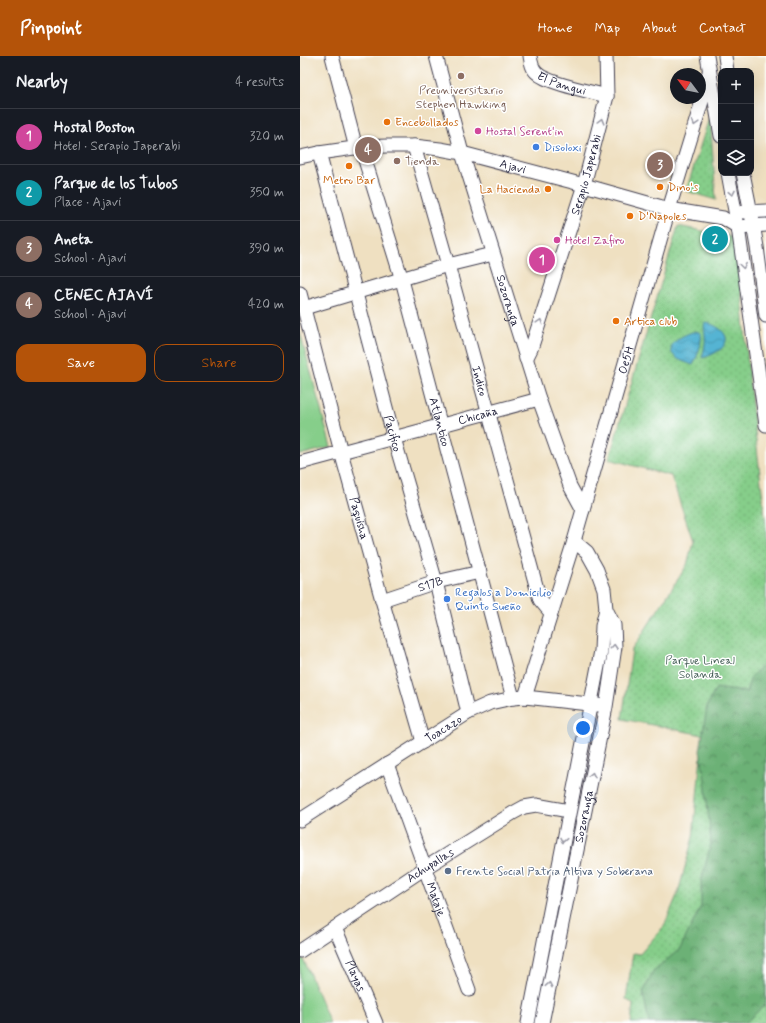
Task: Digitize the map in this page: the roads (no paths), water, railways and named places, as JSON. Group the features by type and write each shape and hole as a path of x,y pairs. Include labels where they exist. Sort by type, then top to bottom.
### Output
{"street":[{"name":"Atlantico","path":"332,56 359,147 402,280 480,572 519,698"},
{"name":"Sozoranga","path":"436,56 462,153 526,359 570,486 583,510"},
{"name":"El Pangui","path":"530,56 534,70 541,77 607,96"},
{"name":"Serapio Japerabi","path":"526,359 531,349 584,185 607,96 606,56"},
{"path":"706,56 718,120"},
{"path":"725,56 727,68"},
{"name":"Oe5H","path":"583,510 669,209 703,98 709,72"},
{"name":"Ajavi","path":"300,157 359,147 414,146 440,149 462,153 669,209 723,218 738,227"},
{"name":"Indico","path":"414,146 540,600 551,613"},
{"name":"Pacifico","path":"319,153 394,438 436,582 468,713"},
{"path":"729,176 736,212 766,425"},
{"path":"743,176 751,212 760,226 757,247 766,316"},
{"path":"723,218 736,212 766,211"},
{"path":"738,227 760,226"},
{"path":"304,308 356,294 448,265 493,254"},
{"name":"Paquisha","path":"300,293 341,452 423,742"},
{"name":"Chicaña","path":"300,463 539,399"},
{"path":"519,698 551,613 583,510"},
{"name":"Sozoranga","path":"528,1023 601,651 602,626 606,609 604,589 597,570 587,552 574,540"},
{"name":"S17B","path":"382,600 436,582 480,572"},
{"name":"Sozoranga","path":"542,1023 606,707 615,647 614,625 606,609"},
{"name":"Toacazo","path":"300,820 468,713 490,703 519,698 591,704 606,707"},
{"name":"Mataje","path":"387,764 469,990"},
{"name":"Achupallas","path":"300,951 425,868 524,807 536,805 569,811"},
{"name":"Playas","path":"335,928 376,1023"}],"water":[{"path":"705,323 720,329 725,334 726,339 722,348 713,354 702,358 705,344"},
{"path":"696,331 701,333 701,342 693,365 678,359 671,350 675,341"}],"place":[{"name":"Preuniversitario Stephen Hawking","path":"461,76"},
{"name":"Encebollados","path":"387,122"},
{"name":"Hostal Serent'in","path":"478,131"},
{"name":"Disoloxi","path":"536,147"},
{"name":"CENEC AJAVÍ","path":"368,150"},
{"name":"Tienda","path":"397,161"},
{"name":"Aneta","path":"660,165"},
{"name":"Metro Bar","path":"349,166"},
{"name":"Dino's","path":"660,187"},
{"name":"La Hacienda","path":"548,189"},
{"name":"D'Napoles","path":"630,216"},
{"name":"Parque de los Tubos","path":"715,239"},
{"name":"Hotel Zafiro","path":"557,240"},
{"name":"Hostal Boston","path":"542,260"},
{"name":"Artica club","path":"616,321"},
{"name":"Regalos a Domicilio Quinto Sueño","path":"447,599"},
{"name":"Frente Social Patria Altiva y Soberana","path":"448,871"}],"park label":[{"name":"Parque Lineal Solanda","path":"700,667"}]}
